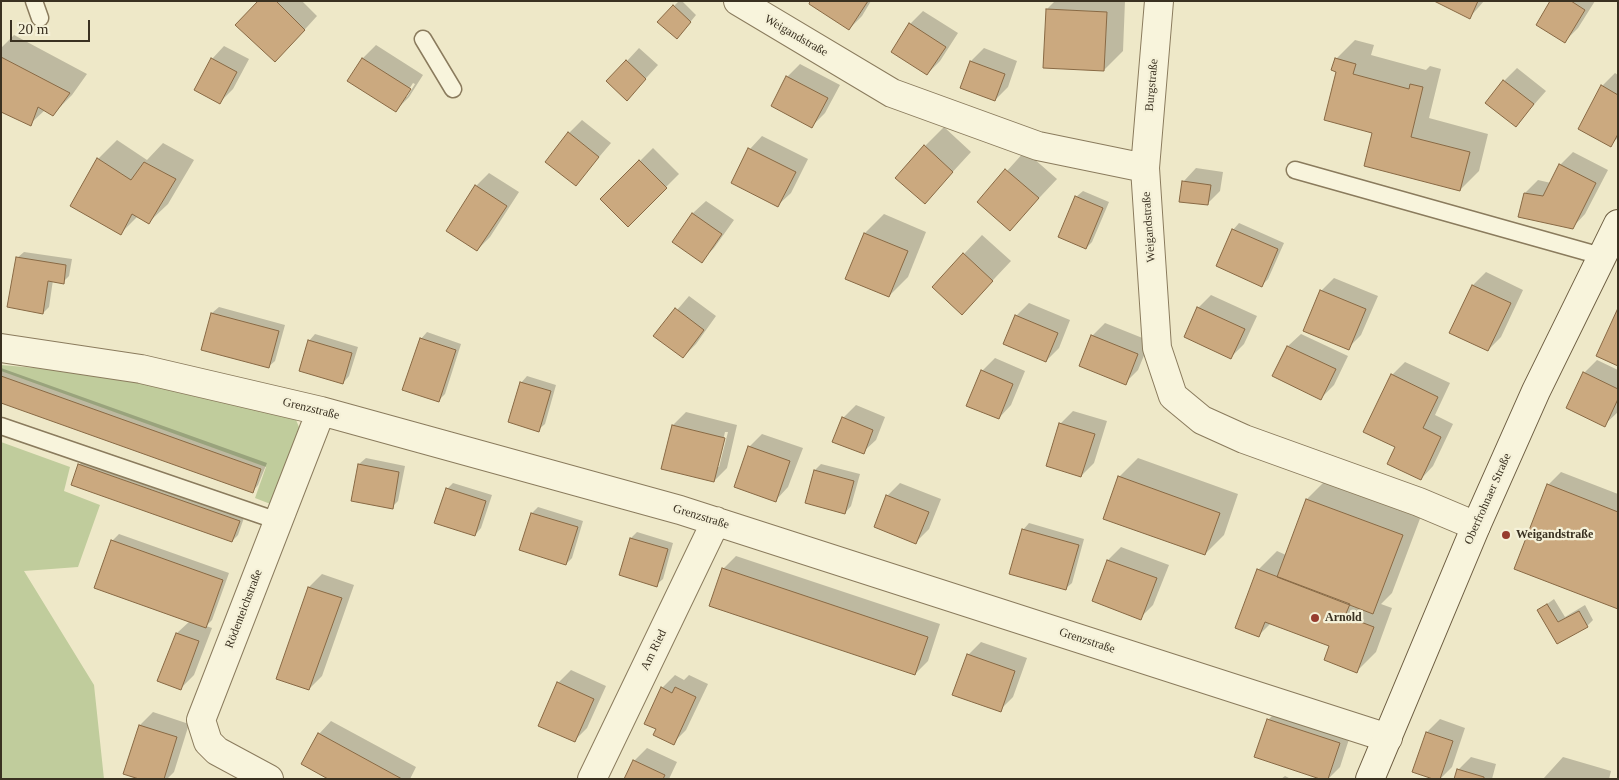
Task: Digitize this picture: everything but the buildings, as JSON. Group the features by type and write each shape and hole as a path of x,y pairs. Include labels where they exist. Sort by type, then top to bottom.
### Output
{"street":[{"name":"Weigandstraße","path":"738,1 892,93 1038,146 1145,168 1157,348 1173,396 1202,420 1244,439 1419,502 1476,526"},
{"name":"Burgstraße","path":"1145,168 1159,1"},
{"name":"Oberfrohnaer Straße","path":"1370,779 1476,526 1536,391 1618,224"},
{"name":"Grenzstraße","path":"1,348 141,369 321,411 716,521 1388,738"},
{"name":"Rödenteichstraße","path":"269,779 216,751 208,742 201,720 321,411"},
{"name":"Am Ried","path":"592,779 716,521"}],"lane":[{"path":"34,1 40,18"},
{"path":"423,39 453,89"},
{"path":"1295,170 1601,256"},
{"path":"1,426 278,521"}],"green space":[{"path":"1,365 60,370 146,384 294,415 301,432 273,505 255,498 266,467 1,371"},
{"path":"1,442 70,467 64,491 100,505 78,567 24,571 94,685 104,779 1,779"}],"place":[{"name":"Weigandstraße","path":"1506,535"},
{"name":"Arnold","path":"1315,618"}]}
